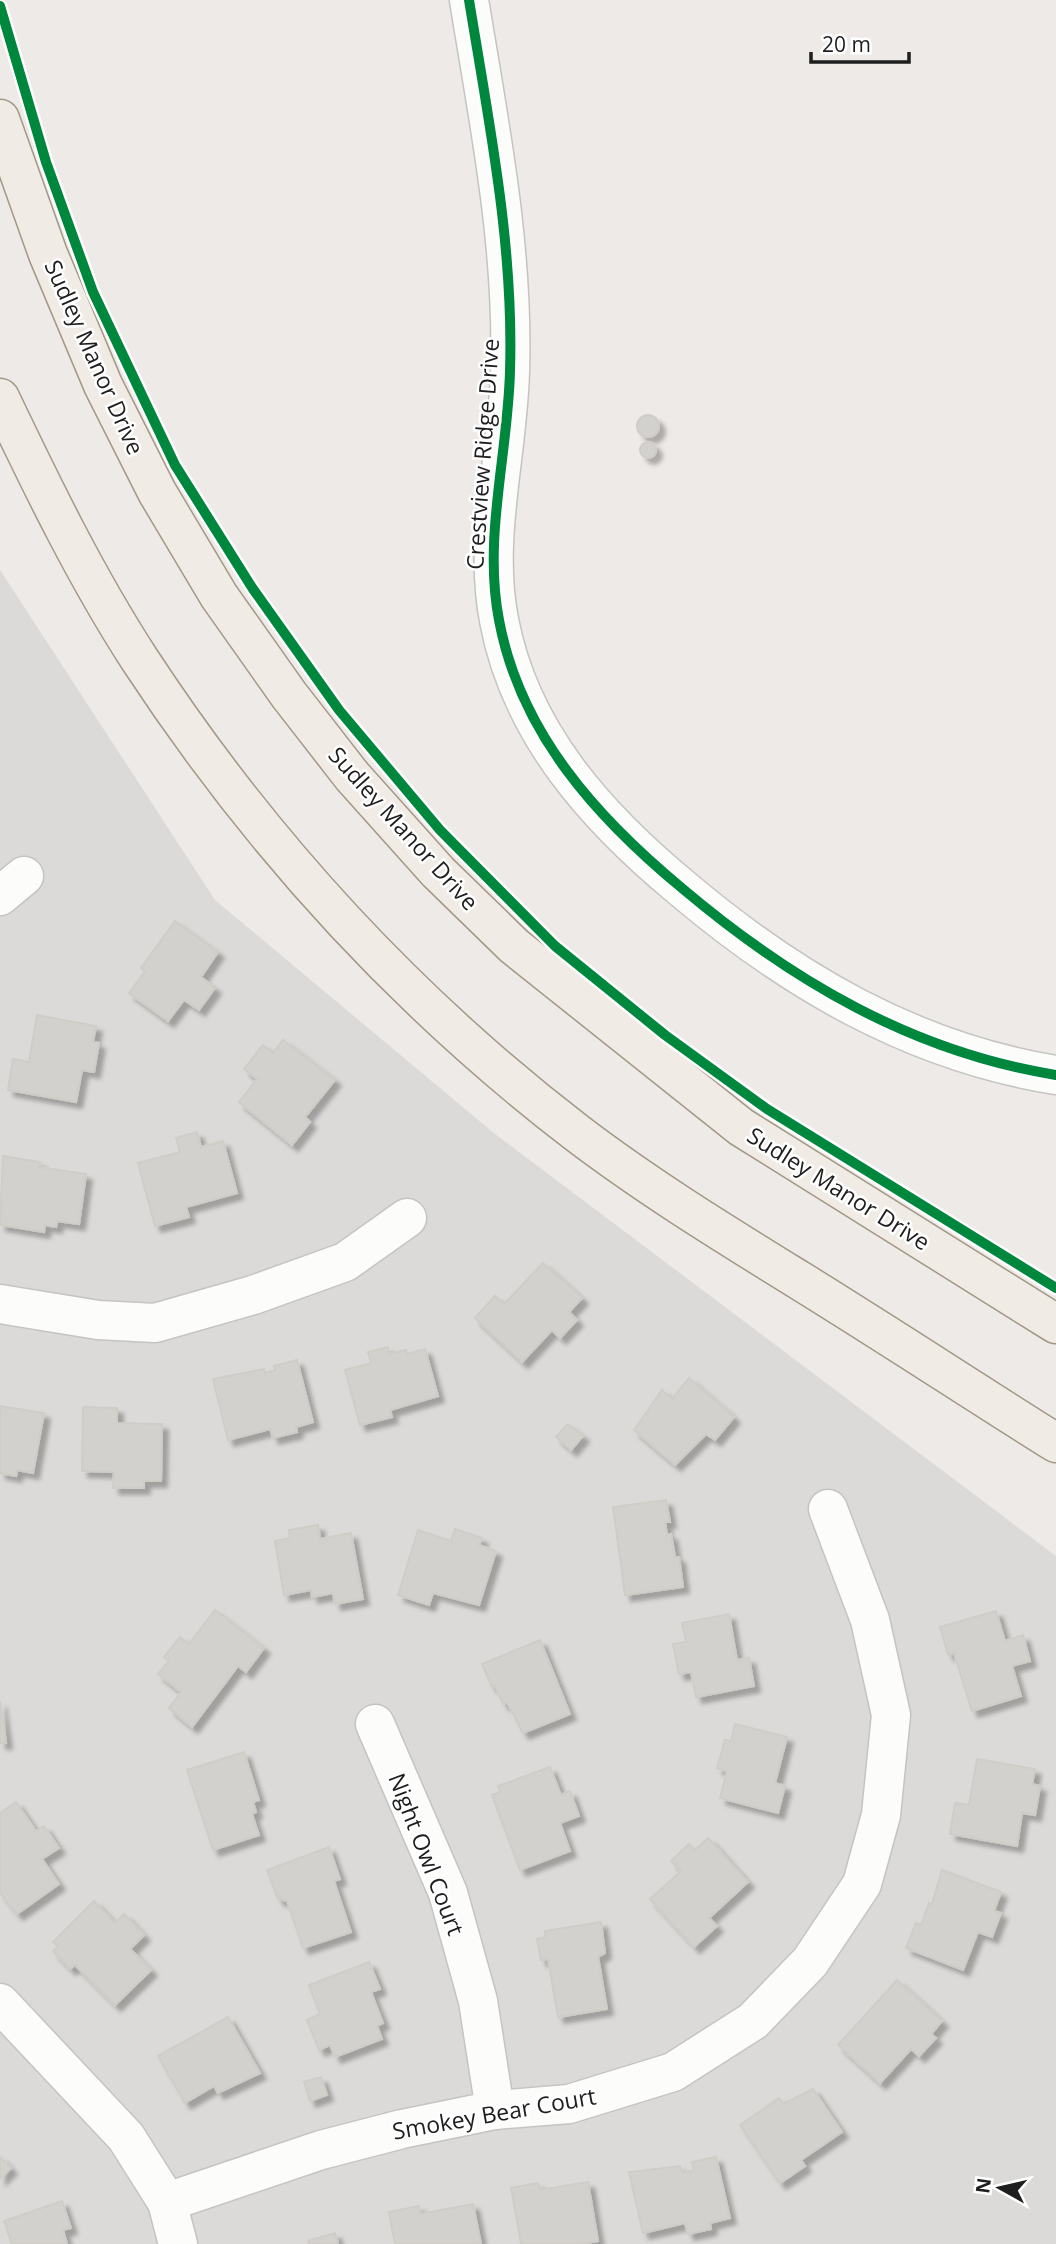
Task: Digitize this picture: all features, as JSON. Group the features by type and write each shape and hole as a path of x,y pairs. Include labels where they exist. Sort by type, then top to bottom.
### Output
{"main road":[{"name":"Sudley Manor Drive","path":"0,119 48,254 98,373 157,492 227,607 289,695 361,786 438,872 514,946 741,1127 1056,1324"},
{"path":"0,398 80,556 138,657 186,727 272,840 366,947 497,1069 577,1133 670,1200 1056,1443"}],"street":[{"name":"Crestview Ridge Drive","path":"469,0 503,206 510,316 508,414 495,535 495,597 506,653 530,712 571,778 595,808 635,848 744,940 841,1001 902,1029 950,1049 1014,1068 1056,1075"},
{"path":"0,1304 98,1320 155,1323 253,1295 345,1262 407,1219"},
{"name":"Smokey Bear Court","path":"167,2202 321,2150 495,2110 569,2104 673,2072 753,2021 810,1962 862,1884 881,1815 891,1715 870,1620 828,1509"},
{"name":"Night Owl Court","path":"375,1724 448,1893 478,2001 495,2110"},
{"path":"0,2003 126,2137 167,2202 178,2244"}],"shaded area":[{"path":"0,570 215,900 495,1134 1056,1556 1056,2244 0,2244"}],"building":[{"path":"644,415 652,415 659,422 659,430 652,437 644,437 637,430 637,422"},
{"path":"648,442 654,444 654,456 648,458 642,456 640,450 642,444"},
{"path":"175,921 218,952 201,977 215,988 199,1010 184,1000 168,1021 129,993 145,971 141,968"},
{"path":"37,1015 96,1026 93,1042 99,1043 94,1072 82,1070 76,1102 8,1090 13,1059 29,1062"},
{"path":"283,1040 335,1080 305,1117 310,1122 292,1145 239,1102 257,1079 244,1069 263,1045 273,1053"},
{"path":"197,1132 201,1147 223,1141 237,1193 186,1207 189,1217 155,1226 138,1163 180,1152 176,1138"},
{"path":"3,1156 40,1162 39,1167 86,1174 79,1224 57,1221 56,1227 45,1225 44,1232 0,1225"},
{"path":"543,1263 582,1298 569,1312 577,1320 560,1338 552,1330 522,1362 475,1318 495,1296 504,1304"},
{"path":"388,1347 390,1354 406,1350 407,1354 425,1349 438,1396 390,1410 392,1417 360,1425 345,1370 371,1363 368,1352"},
{"path":"297,1360 313,1422 296,1427 297,1432 273,1438 270,1429 228,1440 213,1379 264,1369 265,1373 275,1370 274,1366"},
{"path":"689,1378 734,1417 715,1440 706,1434 675,1465 634,1430 662,1390 672,1399"},
{"path":"0,1406 44,1413 33,1473 17,1470 16,1476 0,1473"},
{"path":"83,1407 117,1408 117,1423 162,1424 161,1481 144,1481 144,1488 113,1488 114,1472 82,1471"},
{"path":"568,1424 583,1436 571,1450 556,1437"},
{"path":"666,1500 670,1522 665,1522 667,1535 671,1534 675,1557 679,1557 683,1587 625,1595 613,1507"},
{"path":"318,1525 320,1539 351,1533 363,1599 335,1604 333,1593 312,1597 311,1590 284,1595 275,1541 290,1538 289,1530"},
{"path":"455,1529 482,1538 479,1545 496,1551 479,1605 433,1593 429,1605 398,1595 418,1530 451,1541"},
{"path":"215,1610 264,1648 246,1672 238,1666 192,1727 169,1708 181,1692 158,1674 169,1661 164,1657 180,1637 189,1644"},
{"path":"996,1611 1005,1641 1023,1635 1030,1661 1012,1666 1021,1696 972,1711 954,1653 948,1654 940,1627"},
{"path":"729,1614 737,1660 749,1658 754,1686 696,1697 691,1672 679,1674 673,1644 686,1642 682,1623"},
{"path":"540,1640 570,1714 523,1733 507,1702 503,1704 495,1685 492,1687 482,1664"},
{"path":"0,1701 6,1743 0,1743"},
{"path":"735,1724 787,1737 775,1783 785,1786 778,1813 720,1798 727,1771 717,1768 725,1740 731,1741"},
{"path":"244,1752 259,1800 253,1802 256,1812 252,1814 259,1835 213,1850 187,1770"},
{"path":"977,1759 1035,1769 1032,1784 1040,1786 1035,1815 1022,1813 1017,1846 950,1834 955,1803 969,1805"},
{"path":"550,1767 561,1795 570,1791 579,1816 560,1823 570,1851 520,1870 492,1795 500,1792 498,1786"},
{"path":"16,1802 36,1831 44,1826 59,1848 42,1859 59,1884 17,1914 0,1893 0,1813"},
{"path":"708,1838 748,1882 709,1918 717,1926 694,1947 650,1899 681,1871 671,1861 689,1844 695,1850"},
{"path":"329,1847 340,1879 334,1881 351,1932 303,1948 287,1901 278,1899 267,1870"},
{"path":"942,1870 1001,1892 994,1911 1001,1913 992,1937 978,1932 963,1970 906,1948 916,1923 921,1925 929,1903 932,1904"},
{"path":"94,1901 115,1923 124,1914 144,1935 130,1949 151,1970 115,2005 75,1965 70,1969 53,1951 58,1947 53,1942"},
{"path":"601,1922 605,1953 598,1957 607,2009 558,2017 548,1959 541,1960 537,1939 545,1937 545,1931"},
{"path":"369,1962 380,1989 371,1992 383,2023 377,2026 382,2039 335,2057 330,2045 319,2050 307,2020 320,2014 309,1985"},
{"path":"897,1980 942,2021 931,2034 936,2038 919,2056 911,2049 880,2083 838,2045"},
{"path":"228,2017 260,2073 218,2093 214,2086 185,2103 158,2056"},
{"path":"321,2077 327,2095 310,2101 304,2082"},
{"path":"813,2089 842,2132 801,2160 805,2166 780,2183 740,2125 779,2098 783,2104"},
{"path":"0,2157 11,2168 0,2179"},
{"path":"716,2157 730,2218 710,2223 711,2229 688,2234 685,2223 643,2233 629,2172 680,2166 682,2173 694,2170 692,2162"},
{"path":"588,2182 598,2241 582,2244 521,2244 511,2188 538,2183 540,2190"},
{"path":"62,2201 71,2228 63,2230 67,2244 12,2244 4,2221"},
{"path":"473,2204 481,2244 395,2244 389,2212 419,2206 420,2214"},
{"path":"335,2233 338,2244 309,2244 308,2241"}],"cycle path":[{"path":"469,0 492,138 508,278 510,371 495,527 495,589 509,661 544,736 567,770 621,833 683,889 767,954 857,1008 904,1030 1003,1064 1056,1075"},
{"path":"0,6 46,162 93,292 175,465 253,589 339,710 440,830 555,946 665,1035 767,1109 1056,1288"}]}
